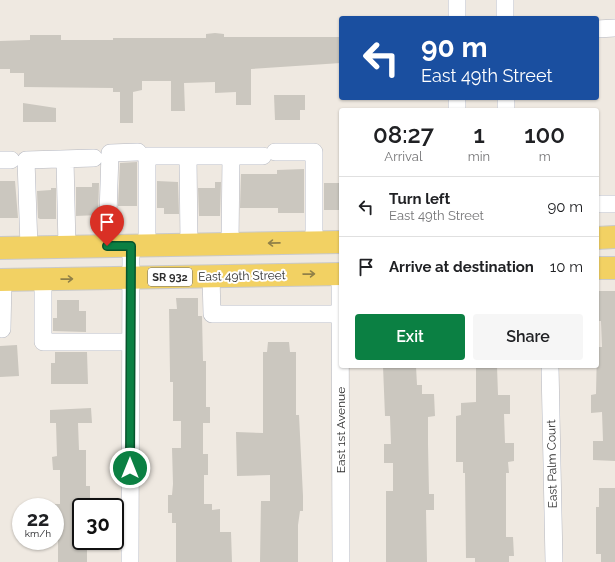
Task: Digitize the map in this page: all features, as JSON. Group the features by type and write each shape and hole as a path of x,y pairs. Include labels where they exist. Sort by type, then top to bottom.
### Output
{"main road":[{"path":"599,238 615,237"},
{"path":"0,248 339,242"},
{"path":"599,268 615,268"},
{"name":"East 49th Street","path":"1,280 339,274"}],"street":[{"path":"457,0 457,16"},
{"path":"505,0 505,16"},
{"path":"599,28 615,28"},
{"path":"107,246 110,153 138,152"},
{"path":"130,562 130,278 139,246 147,156 231,156 314,152 314,242"},
{"path":"188,156 189,245"},
{"path":"230,244 231,156"},
{"path":"29,248 26,160 94,158"},
{"path":"65,159 67,247"},
{"path":"599,204 615,204"},
{"path":"211,276 212,314 339,314"},
{"path":"1,280 2,329"},
{"path":"43,280 43,342 130,342"},
{"name":"East 1st Avenue","path":"340,368 341,562"},
{"name":"East Palm Court","path":"550,368 554,562"}],"building":[{"path":"206,34 224,34 224,37 339,37 339,63 251,69 251,105 236,105 236,92 215,93 215,82 184,83 185,111 171,111 171,81 142,81 142,90 133,92 133,123 120,123 120,92 113,92 113,88 24,87 24,73 10,73 10,69 0,69 0,41 30,40 30,35 61,35 61,40 113,40 113,38 206,38"},
{"path":"274,95 305,95 305,110 300,110 300,120 275,120"},
{"path":"23,103 56,108 56,122 23,122"},
{"path":"137,162 137,206 118,206 120,163"},
{"path":"304,169 304,213 278,213 278,208 240,208 241,174 277,174 277,170"},
{"path":"0,181 15,181 18,218 0,218"},
{"path":"157,181 178,182 179,214 164,214 164,208 157,208"},
{"path":"215,182 221,182 220,216 199,216 198,188 215,188"},
{"path":"92,183 99,183 98,215 76,216 76,187 92,187"},
{"path":"324,183 339,183 339,210 324,210"},
{"path":"51,188 56,188 56,219 40,219 38,218 37,191 51,190"},
{"path":"599,291 615,291 615,461 593,460 593,441 603,441 602,412 591,413 591,395 596,394 597,368 599,368 599,347 602,347 601,321 599,321"},
{"path":"176,298 198,298 198,316 202,316 203,361 206,361 206,407 210,407 210,423 203,423 203,454 208,454 208,475 204,475 204,504 212,504 212,510 220,509 220,532 231,532 232,562 176,562 176,523 172,523 172,513 168,513 168,495 172,495 173,484 172,448 181,448 181,421 173,421 173,382 170,382 169,309 177,309"},
{"path":"57,300 79,300 79,311 86,311 86,332 53,331 53,318 57,318"},
{"path":"268,342 289,342 290,352 296,352 296,415 299,415 303,496 303,511 300,511 298,525 298,562 260,562 261,501 270,501 270,475 237,476 236,432 263,433 263,352 267,352"},
{"path":"17,345 19,376 0,377 0,346"},
{"path":"55,352 87,352 88,384 51,384 51,363 55,363"},
{"path":"383,368 416,368 417,385 422,385 422,394 434,394 435,416 428,417 429,494 434,494 434,510 426,510 427,562 386,562 386,491 393,491 393,463 384,463 384,444 391,444 390,416 385,416"},
{"path":"476,368 497,368 498,395 510,395 510,414 504,414 505,443 514,443 514,461 508,462 509,473 506,473 506,537 513,537 514,556 509,556 509,562 475,562 475,558 466,558 465,473 463,473 463,462 456,462 456,416 461,415 461,403 476,402"},
{"path":"91,408 92,423 78,423 79,450 86,450 86,486 90,486 90,498 72,498 72,550 87,550 87,562 58,562 58,550 64,550 64,498 60,498 60,470 53,470 52,457 57,456 56,423 50,423 50,410"},
{"path":"599,488 615,488 615,562 601,562 601,554 596,554 596,507 599,507"}],"route":[{"path":"107,246 131,246 130,468"}]}
